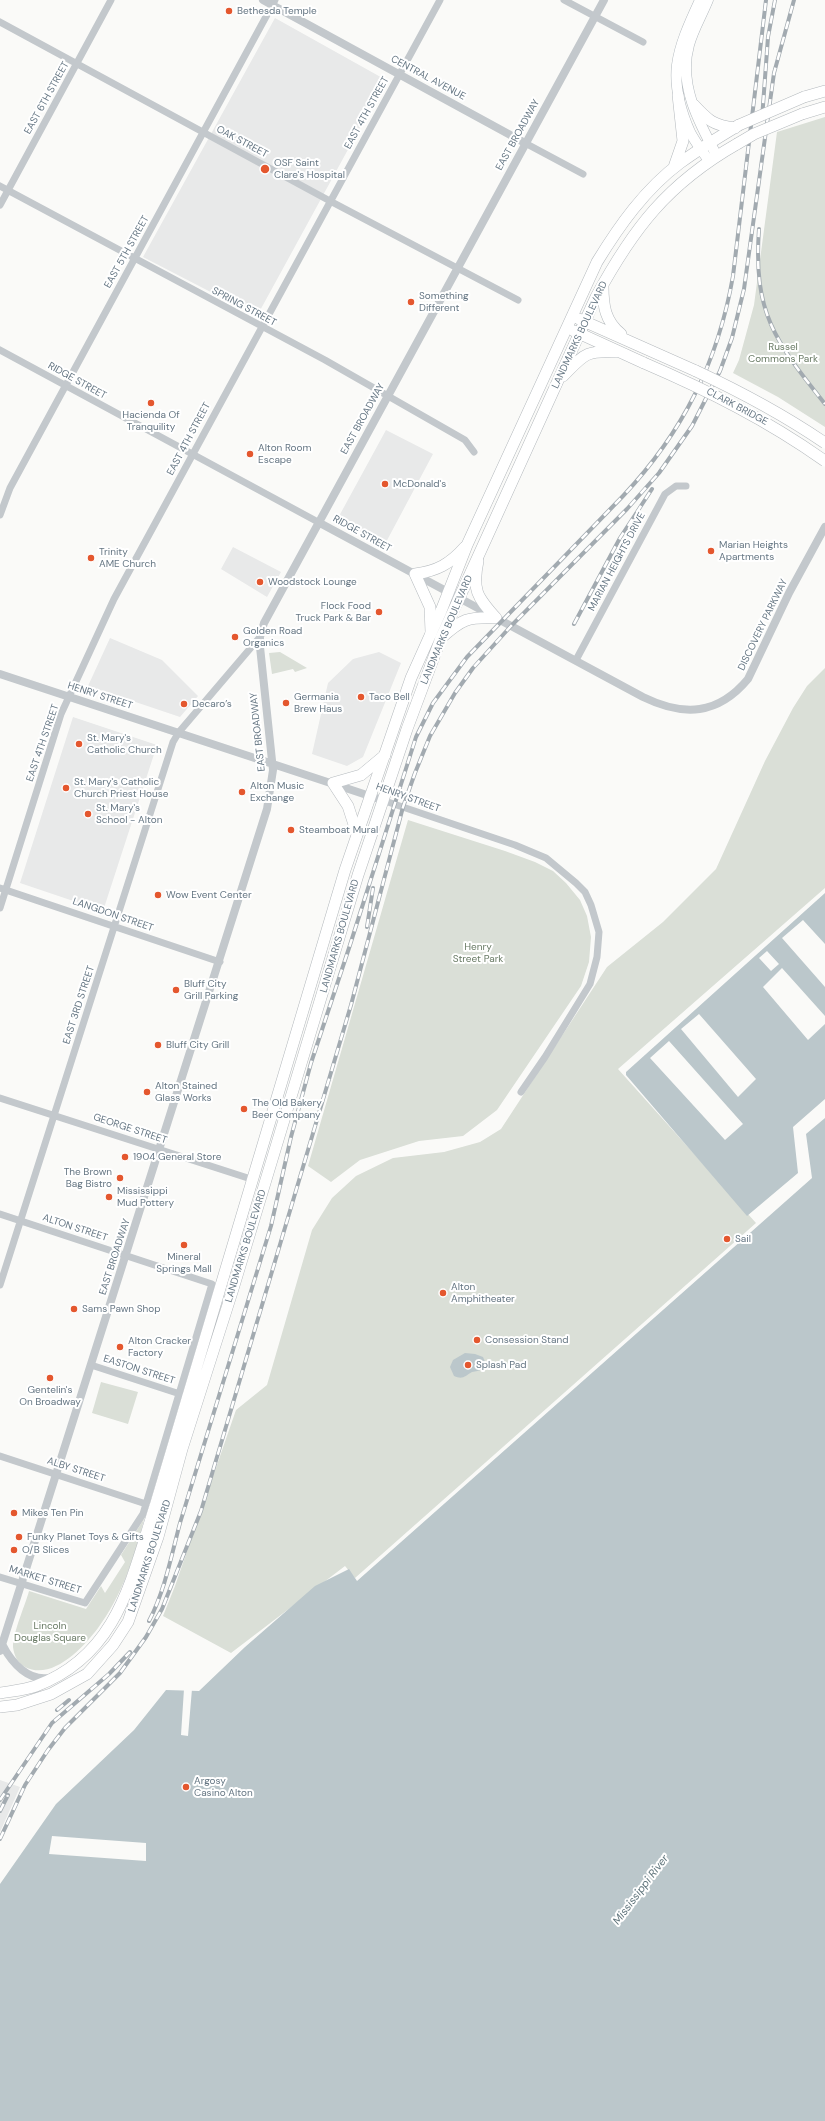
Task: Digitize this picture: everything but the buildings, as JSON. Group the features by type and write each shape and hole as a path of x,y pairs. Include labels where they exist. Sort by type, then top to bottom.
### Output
{"main road":[{"path":"674,168 683,141 675,75 676,60 686,29 700,0"},
{"path":"708,0 689,46 686,62 688,88 706,146 713,158"},
{"name":"LANDMARKS BOULEVARD","path":"0,1707 18,1705 51,1694 87,1674 113,1645 128,1622 158,1537 182,1449 233,1289 358,875 436,635 448,592 467,545 597,262 610,240 636,206 674,168 737,126 804,96 825,91"},
{"path":"678,95 691,134 706,146"},
{"path":"694,105 709,121 720,126 737,126"},
{"name":"LANDMARKS BOULEVARD","path":"0,1693 34,1687 70,1668 96,1645 114,1621 129,1589 254,1180 357,834 410,678 460,598 480,551 603,284 628,241 655,207 683,180 713,158 754,134 825,106"},
{"path":"603,284 603,301 607,316 613,327 628,340"},
{"path":"571,316 628,340"},
{"name":"CLARK BRIDGE","path":"566,327 625,352 644,363 723,398 792,438 825,461"},
{"name":"CLARK BRIDGE","path":"628,340 758,401 794,422 825,443"},
{"path":"558,381 584,355 596,351 625,352"},
{"path":"467,545 448,565 435,571 415,574 430,607 436,635 459,622 475,618 496,618"},
{"path":"480,551 474,580 482,602 496,618"},
{"path":"357,834 348,806 333,783 361,775 384,755"}],"street":[{"name":"EAST 6TH STREET","path":"0,205 111,0"},
{"name":"CENTRAL AVENUE","path":"263,0 273,2 399,74 583,174"},
{"name":"EAST 4TH STREET","path":"0,908 3,889 61,714 114,599 440,0"},
{"path":"564,0 643,42"},
{"name":"EAST BROADWAY","path":"1,1647 220,962 267,809 272,787 273,764 261,664 260,637 273,605 604,0"},
{"name":"EAST 5TH STREET","path":"0,515 10,488 273,2"},
{"name":"OAK STREET","path":"0,22 330,201 518,300"},
{"name":"SPRING STREET","path":"0,186 387,396 465,440 474,452"},
{"name":"RIDGE STREET","path":"0,350 643,697 670,708 699,710 721,702"},
{"name":"MARIAN HEIGHTS DRIVE","path":"576,660 666,494 676,486 686,486"},
{"name":"DISCOVERY PARKWAY","path":"721,702 741,688 754,669 781,610 825,527"},
{"name":"EAST 3RD STREET","path":"0,1285 169,754 179,732 260,637"},
{"name":"HENRY STREET","path":"0,674 370,795 515,845 546,858 585,892 591,905 599,932 597,957 590,984 545,1057 521,1092"},
{"name":"LANGDON STREET","path":"3,889 220,962"},
{"name":"GEORGE STREET","path":"0,1098 254,1180"},
{"name":"ALTON STREET","path":"0,1214 212,1284 180,1394"},
{"name":"EASTON STREET","path":"91,1365 180,1394"},
{"path":"146,1504 180,1394"},
{"name":"ALBY STREET","path":"0,1456 146,1504"},
{"name":"MARKET STREET","path":"0,1577 85,1603 139,1522 146,1504"},
{"path":"1,1647 26,1673 50,1678 57,1676"}],"shaded area":[{"name":"OSF Saint Clare's Hospital","path":"275,18 386,80 257,316 143,257"},
{"path":"386,430 433,454 384,546 338,518"},
{"path":"233,547 281,572 267,597 221,569"},
{"path":"110,638 162,660 198,696 180,717 88,686"},
{"path":"379,652 401,663 363,757 347,766 312,754 328,683 353,659"},
{"name":"St. Mary's School - Alton","path":"73,717 157,745 103,911 20,883"},
{"path":"0,1780 20,1787 0,1832"}],"green space":[{"name":"Russel Commons Park","path":"825,117 825,427 778,397 733,373 739,360 754,305 777,132"},
{"path":"280,652 307,668 295,672 293,669 272,674 269,653"},
{"path":"825,668 825,888 618,1069 756,1223 355,1578 345,1566 231,1653 163,1616 175,1586 236,1410 267,1385 312,1230 332,1198 356,1176 393,1158 444,1152 480,1142 501,1129 607,967 663,922 716,869 765,761 793,708 807,686"},
{"name":"Henry Street Park","path":"408,820 505,851 535,862 553,871 566,883 580,900 587,916 591,937 589,962 581,986 497,1110 463,1136 419,1141 360,1160 331,1182 308,1166"},
{"path":"101,1382 138,1392 128,1424 92,1413"},
{"name":"Lincoln Douglas Square","path":"144,1519 132,1562 120,1590 114,1603 92,1636 75,1653 56,1666 46,1670 35,1670 25,1667 18,1661 13,1647 17,1627 29,1591 86,1609 101,1586 105,1593 125,1562 121,1555"}],"water":[{"path":"825,893 825,1099 793,1127 798,1173 747,1216 626,1075 626,1072"},
{"name":"Mississippi River","path":"825,1118 825,2121 0,2121 0,1884 56,1804 134,1730 166,1690 199,1691 245,1647 315,1586 349,1569 357,1581 812,1178 806,1134"},
{"name":"Splash Pad","path":"465,1353 483,1357 486,1364 481,1370 472,1372 464,1377 460,1378 454,1376 450,1367 453,1360"}],"pier":[{"path":"803,920 825,944 825,987 782,938"},
{"path":"767,951 779,964 771,971 759,958"},
{"path":"782,968 825,1016 825,1024 808,1040 763,987"},
{"path":"699,1014 756,1079 738,1097 681,1029"},
{"path":"669,1041 743,1124 725,1140 650,1058"},
{"path":"184,1689 192,1689 188,1736 181,1735"},
{"path":"52,1836 146,1843 146,1861 49,1854"}],"railway":[{"path":"149,1621 155,1609 163,1585 180,1523 271,1226 291,1137 311,1063 416,737 433,703 467,657 623,496 644,472 680,421 695,394 707,367 718,338 733,276 766,0"},
{"path":"762,119 768,37 775,0"},
{"path":"0,1839 25,1785 48,1750 65,1728 120,1673 146,1637 162,1609 201,1511 351,1005 403,807 430,736 455,693 473,668 511,626 627,509 659,473 692,426 720,371 732,338 744,289 774,73 794,0"},
{"path":"759,229 758,258 760,283 764,305 771,324 793,362 825,404"},
{"path":"574,624 620,538 652,489"},
{"path":"367,927 373,888"},
{"path":"0,1800 52,1723 109,1674 130,1652"},
{"path":"57,1710 69,1700"},
{"path":"0,1811 8,1795"}],"place":[{"name":"Bethesda Temple","path":"229,11"},
{"name":"OSF Saint Clare's Hospital","path":"265,169"},
{"name":"Something Different","path":"411,302"},
{"name":"Hacienda Of Tranquility","path":"151,403"},
{"name":"Alton Room Escape","path":"250,454"},
{"name":"McDonald's","path":"385,484"},
{"name":"Marian Heights Apartments","path":"711,551"},
{"name":"Trinity AME Church","path":"91,558"},
{"name":"Woodstock Lounge","path":"260,582"},
{"name":"Flock Food Truck Park & Bar","path":"379,612"},
{"name":"Golden Road Organics","path":"235,637"},
{"name":"Taco Bell","path":"361,697"},
{"name":"Germania Brew Haus","path":"286,703"},
{"name":"Decaro’s","path":"184,704"},
{"name":"St. Mary's Catholic Church","path":"79,744"},
{"name":"St. Mary's Catholic Church Priest House","path":"66,788"},
{"name":"Alton Music Exchange","path":"242,792"},
{"name":"St. Mary's School - Alton","path":"88,814"},
{"name":"Steamboat Mural","path":"291,830"},
{"name":"Wow Event Center","path":"158,895"},
{"name":"Bluff City Grill Parking","path":"176,990"},
{"name":"Bluff City Grill","path":"158,1045"},
{"name":"Alton Stained Glass Works","path":"147,1092"},
{"name":"The Old Bakery Beer Company","path":"244,1109"},
{"name":"1904 General Store","path":"125,1157"},
{"name":"The Brown Bag Bistro","path":"120,1178"},
{"name":"Mississippi Mud Pottery","path":"109,1197"},
{"name":"Sail","path":"727,1239"},
{"name":"Mineral Springs Mall","path":"184,1245"},
{"name":"Alton Amphitheater","path":"443,1293"},
{"name":"Sams Pawn Shop","path":"74,1309"},
{"name":"Consession Stand","path":"477,1340"},
{"name":"Alton Cracker Factory","path":"120,1347"},
{"name":"Splash Pad","path":"468,1365"},
{"name":"Gentelin's On Broadway","path":"50,1378"},
{"name":"Mikes Ten Pin","path":"14,1513"},
{"name":"Funky Planet Toys & Gifts","path":"19,1537"},
{"name":"O/B Slices","path":"14,1550"},
{"name":"Argosy Casino Alton","path":"186,1787"}]}
